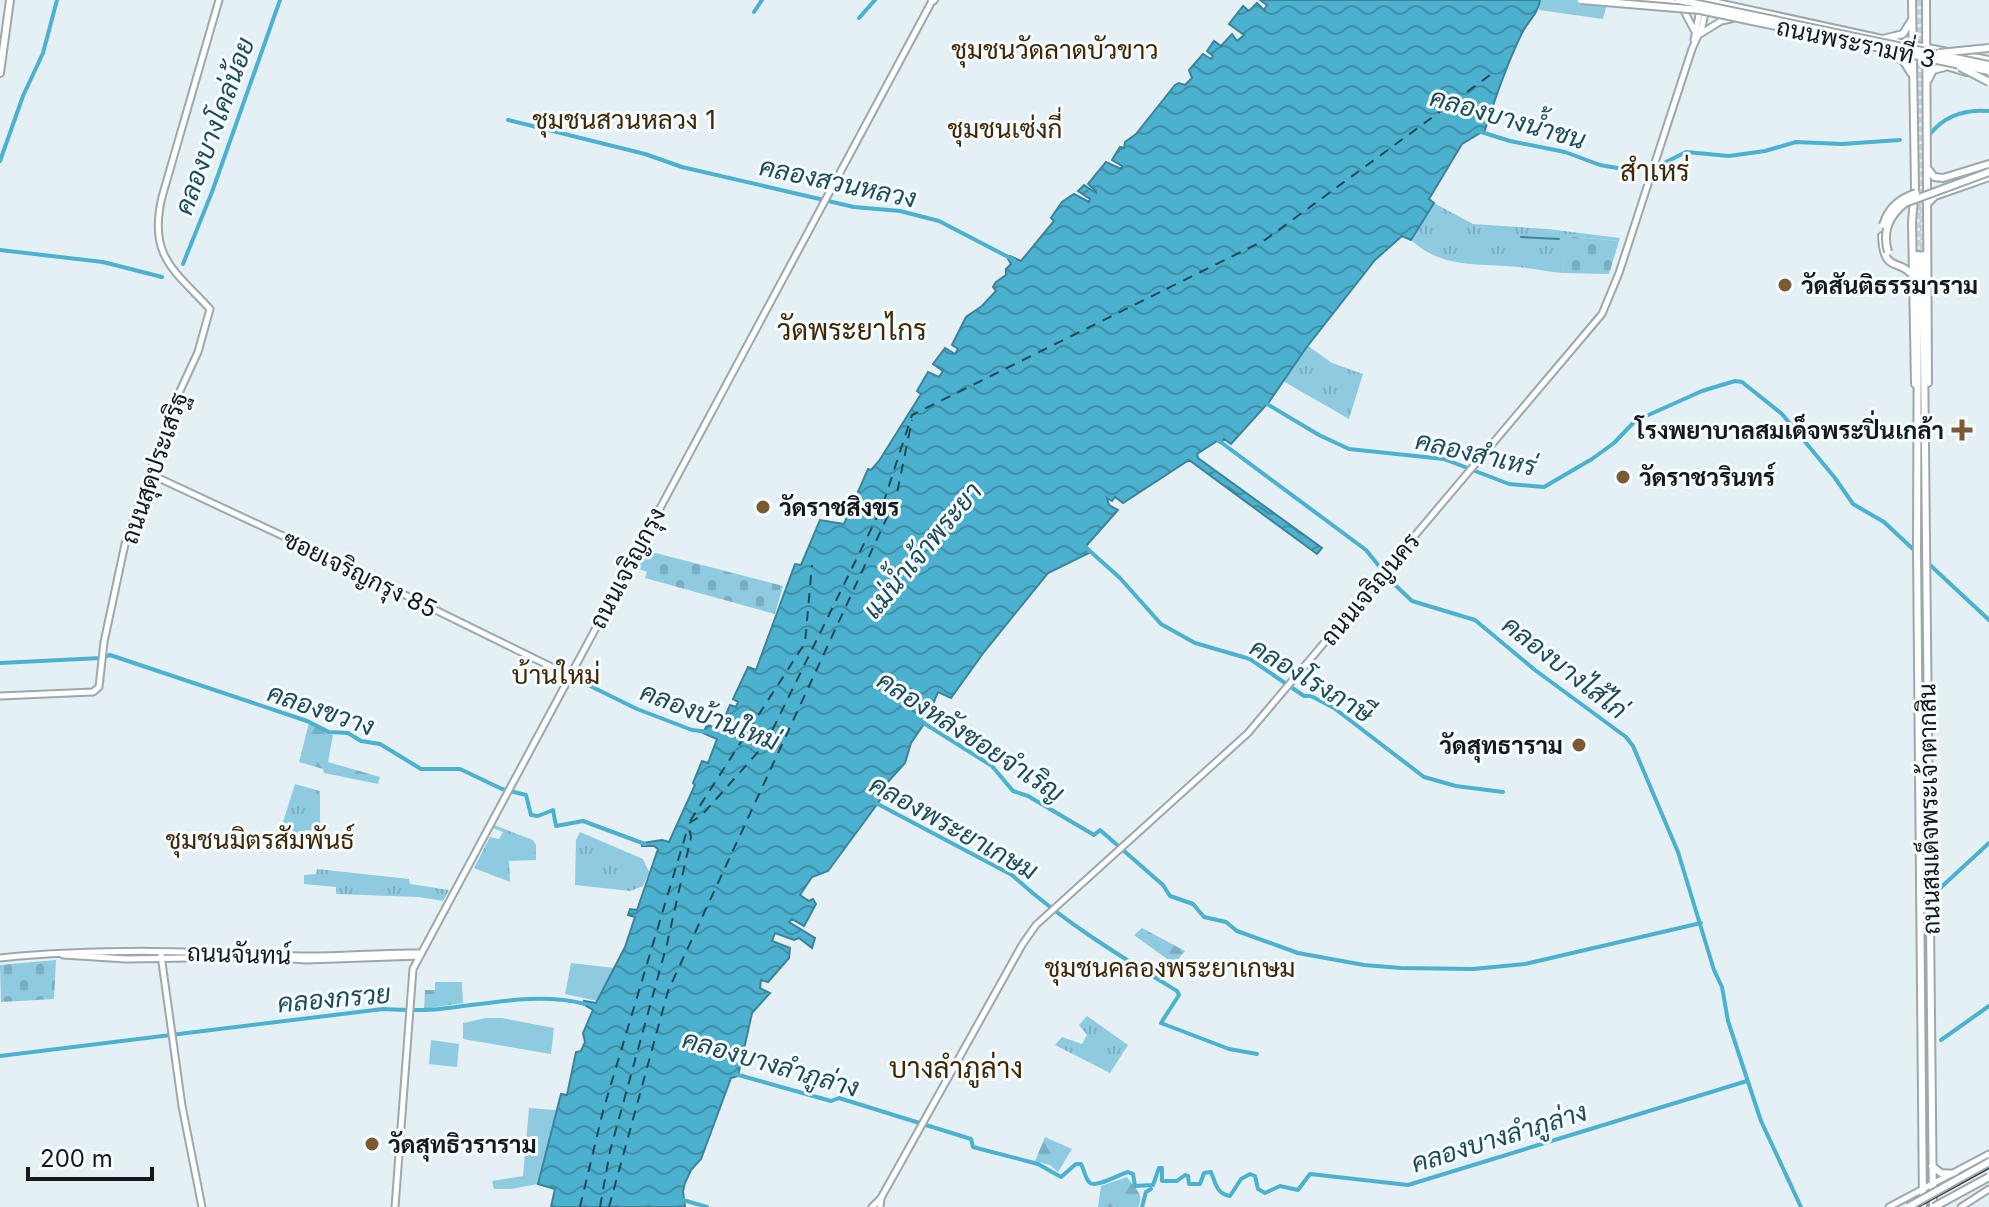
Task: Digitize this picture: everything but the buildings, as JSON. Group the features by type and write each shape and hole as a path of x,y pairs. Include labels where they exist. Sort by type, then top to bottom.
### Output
{"main road":[{"path":"0,73 10,0"},
{"name":"ถนนสุดประเสริฐ","path":"0,696 93,692 99,687 125,544 173,406 198,352 210,309 166,261 157,230 159,207 219,0"},
{"name":"ถนนเจริญกรุง","path":"395,1207 412,973 420,955 933,0"},
{"name":"ถนนพระรามที่ 3","path":"1581,0 1700,10 1949,65 1989,69"},
{"path":"1636,0 1675,2 1731,19 1913,57 1989,48"},
{"path":"1706,0 1912,45 1989,82"},
{"name":"ถนนเจริญนคร","path":"872,1207 881,1198 1022,945 1052,908 1248,733 1606,307 1694,45 1706,0"},
{"path":"1727,0 1732,6"},
{"name":"ถนนสมเด็จพระเจ้าตากสิน","path":"1912,0 1915,187 1912,222 1918,256 1927,558 1934,1207"},
{"name":"ถนนสมเด็จพระเจ้าตากสิน","path":"1923,1207 1917,551 1922,411 1929,360 1926,85 1930,56 1926,0"},
{"path":"1675,2 1696,33 1731,19"},
{"name":"ถนนพระรามที่ 3","path":"1675,2 1989,69"},
{"path":"1883,39 1903,34 1912,19"},
{"path":"1926,29 1932,44 1943,51 1975,57 1989,69"},
{"path":"1930,56 1943,51"},
{"path":"1891,53 1907,65 1914,80"},
{"path":"1930,56 1973,70 1989,69"},
{"path":"1973,70 1970,62 1975,57"},
{"path":"1926,85 1933,70 1949,65"},
{"path":"1927,165 1933,176 1943,178 1988,172"},
{"path":"1927,204 1931,198 1988,172"},
{"path":"1913,276 1907,269 1892,265 1887,259 1882,236 1890,208 1902,198 1988,172"},
{"path":"1918,256 1901,265 1888,252 1885,235 1895,211 1915,197 1988,172"},
{"path":"1912,222 1922,218 1928,223"},
{"name":"ถนนสมเด็จพระเจ้าตากสิน","path":"1918,256 1913,276 1914,361 1922,411"},
{"name":"ซอยเจริญกรุง 85","path":"150,474 570,676"},
{"path":"1920,769 1929,769"},
{"path":"1920,785 1929,785"},
{"path":"412,973 400,954 426,944"},
{"name":"ถนนจันทน์","path":"0,958 58,954 262,957 420,955"},
{"path":"161,955 182,1106 202,1207"},
{"path":"1908,1207 1986,1160 1989,1154"},
{"path":"1889,1207 1986,1160"},
{"path":"1986,1160 1977,1164 1977,1173 1981,1179 1989,1178"},
{"path":"1932,1166 1941,1173 1956,1174"},
{"path":"1934,1207 1989,1178"},
{"path":"1961,1207 1989,1189"},
{"name":"ถนนเจริญนคร","path":"880,1207 881,1198"}],"green space":[{"path":"1540,0 1608,0 1603,19 1539,10"},
{"path":"1434,203 1473,224 1620,238 1619,241 1567,236 1563,273 1456,262 1433,255 1411,240"},
{"path":"1566,236 1619,241 1609,274 1563,273"},
{"path":"1308,346 1332,363 1363,374 1349,419 1283,381"},
{"path":"644,550 783,586 775,614 645,578 647,572 634,567"},
{"path":"309,723 333,735 328,762 380,777 378,784 324,773 323,769 299,762"},
{"path":"295,784 320,791 320,831 305,830 304,835 290,834 290,843 277,841"},
{"path":"494,825 533,840 536,845 536,860 509,861 510,882 474,868 490,837 499,839 503,832 493,828"},
{"path":"580,832 643,859 649,872 643,886 630,891 575,885 576,840"},
{"path":"491,839 513,849 501,875 479,866"},
{"path":"513,844 534,844 534,858 514,859"},
{"path":"317,869 409,879 410,884 449,890 443,901 419,897 336,894 336,887 304,884 304,875 316,874"},
{"path":"1142,928 1185,951 1174,964 1134,935"},
{"path":"56,960 54,999 1,1002 0,965"},
{"path":"571,963 614,968 597,1001 565,994"},
{"path":"435,982 462,982 463,1003 424,1009 425,990 435,990"},
{"path":"1087,1016 1128,1045 1110,1073 1055,1045 1062,1037 1082,1044 1087,1035 1079,1025"},
{"path":"486,1018 554,1028 551,1054 463,1039 463,1023"},
{"path":"431,1040 459,1044 457,1067 429,1064"},
{"path":"529,1108 556,1110 538,1184 494,1189 492,1181 523,1176"},
{"path":"1045,1137 1072,1149 1058,1172 1050,1165 1035,1161"},
{"path":"1127,1177 1140,1195 1138,1207 1098,1207 1101,1186"}],"water":[{"name":"แม่น้ำเจ้าพระยา","path":"1260,0 1540,0 1511,57 1485,130 1462,144 1429,199 1434,203 1411,240 1402,236 1375,260 1306,348 1269,402 1231,444 1224,439 1221,443 1217,441 1197,454 1198,458 1322,548 1317,554 1189,460 1123,503 1115,497 1112,501 1107,498 1109,505 1118,510 1086,546 1091,552 1048,573 951,698 938,692 926,721 911,743 905,763 879,792 873,788 871,791 881,799 828,871 812,877 800,895 809,901 813,899 816,904 804,926 792,919 789,922 815,938 812,948 799,938 794,940 775,933 772,941 790,948 789,958 768,982 761,980 760,988 770,993 752,1013 738,1076 731,1078 701,1159 685,1183 685,1207 551,1207 555,1189 538,1184 561,1094 567,1095 576,1052 581,1051 585,1042 583,1033 593,1010 583,1004 584,1001 596,1003 625,947 635,917 628,915 630,909 637,910 658,849 642,846 642,843 669,842 695,785 693,783 702,761 708,763 717,739 703,733 707,725 724,730 725,725 722,724 730,705 736,707 738,702 733,699 748,667 756,670 795,564 801,565 820,520 844,524 868,469 871,470 879,461 921,394 917,391 928,372 939,377 943,371 933,364 945,348 955,354 958,349 952,345 966,317 996,291 993,287 1006,275 1006,269 1011,264 1010,256 1021,261 1054,221 1051,218 1062,202 1074,194 1089,202 1090,199 1078,191 1084,185 1096,193 1088,184 1106,162 1121,169 1122,166 1112,160 1120,147 1124,148 1125,142 1136,134 1175,85 1185,85 1192,78 1189,70 1203,54 1211,59 1213,56 1207,51 1214,41 1221,46 1232,34 1237,41 1244,35 1229,24 1243,6 1249,11 1257,3 1264,10 1267,5"}],"waterway":[{"path":"0,161 23,96 43,53 57,0"},
{"name":"คลองบางโคล่น้อย","path":"183,264 280,0"},
{"path":"754,12 762,0"},
{"path":"859,18 875,0"},
{"name":"คลองบางน้ำชน","path":"1930,134 1942,122 1956,115 1989,111"},
{"name":"คลองสวนหลวง","path":"508,120 645,154 682,167 854,207 900,211 939,221 1014,260"},
{"name":"คลองบางน้ำชน","path":"1478,131 1565,152 1600,165 1629,170 1658,166 1686,152 1729,156 1765,151 1796,142 1842,144 1900,140"},
{"path":"1521,237 1559,239"},
{"path":"0,250 103,262 162,277"},
{"name":"คลองสำเหร่","path":"1262,401 1349,449 1444,459 1509,484 1544,487 1592,459 1614,443 1635,421 1702,391 1735,381 1742,382 1782,414 1853,504 1884,522 1989,620"},
{"name":"คลองบางไส้ไก่","path":"1218,440 1366,550 1412,601 1475,620 1535,670 1626,737 1633,746 1678,852 1761,1121 1801,1207"},
{"name":"คลองโรงภาษี","path":"1082,544 1120,578 1161,624 1195,643 1250,659 1304,696 1311,696 1334,708 1424,777 1456,786 1503,792"},
{"name":"คลองขวาง","path":"0,663 110,655 307,721 329,732 348,733 361,741 380,744 421,769 460,769 502,789 526,795 531,815 538,816 553,810 556,826 583,821 645,844"},
{"name":"คลองบ้านใหม่","path":"574,678 637,709 692,730 709,732"},
{"name":"คลองหลังซอยจำเริญ","path":"922,722 992,766 1013,791 1028,796 1094,835 1100,830 1163,885 1170,896 1193,904 1204,917 1226,922 1237,931 1298,953 1364,965 1473,969 1525,964 1701,923"},
{"name":"คลองพระยาเกษม","path":"874,802 1012,875 1071,923 1177,991 1179,995 1161,1023 1229,1049 1257,1054"},
{"path":"1937,891 1989,843"},
{"name":"คลองกรวย","path":"0,1056 383,1009 433,1010 531,999 585,1004"},
{"path":"1941,1040 1989,1006"},
{"name":"คลองบางลำภูล่าง","path":"735,1074 831,1101 839,1098 971,1139 973,1147 1038,1164 1061,1177 1076,1164 1081,1164 1087,1179 1093,1184 1128,1172 1133,1174 1135,1186 1153,1185 1159,1168 1162,1168 1162,1181 1177,1181 1185,1175 1189,1184 1200,1184 1204,1173 1211,1172 1219,1190 1230,1196 1241,1179 1250,1174 1255,1176 1258,1189 1265,1193 1280,1186 1298,1190 1310,1174 1408,1185 1747,1081"},
{"path":"1142,1207 1146,1192 1151,1189"},
{"path":"683,1200 707,1207"}],"ferry route":[{"path":"600,1207 610,1151 667,944 691,837 688,824 702,815 766,743 882,507 912,415 1265,240 1490,75"},
{"path":"609,1207 668,991 896,498 912,420"},
{"path":"690,821 805,643 812,565"},
{"path":"580,1207 603,1111 688,827"}],"tunnel":[{"path":"1916,0 1917,120"},
{"path":"1920,0 1923,255"},
{"path":"1918,195 1918,255"}],"railway":[{"path":"1918,1207 1989,1168"}],"place":[{"name":"วัดสันติธรรมาราม","path":"1785,285"},
{"name":"โรงพยาบาลสมเด็จพระปิ่นเกล้า","path":"1962,430"},
{"name":"วัดราชวรินทร์","path":"1623,477"},
{"name":"วัดราชสิงขร","path":"763,507"},
{"name":"วัดสุทธาราม","path":"1579,745"},
{"name":"วัดสุทธิวราราม","path":"372,1144"}],"district":[{"name":"ชุมชนวัดลาดบัวขาว","path":"1055,49"},
{"name":"ชุมชนสวนหลวง 1","path":"624,119"},
{"name":"ชุมชนเซ่งกี่","path":"1005,128"},
{"name":"สำเหร่","path":"1655,171"},
{"name":"วัดพระยาไกร","path":"852,330"},
{"name":"บ้านใหม่","path":"556,674"},
{"name":"ชุมชนมิตรสัมพันธ์","path":"260,839"},
{"name":"ชุมชนคลองพระยาเกษม","path":"1170,967"},
{"name":"บางลำภูล่าง","path":"956,1068"}]}
